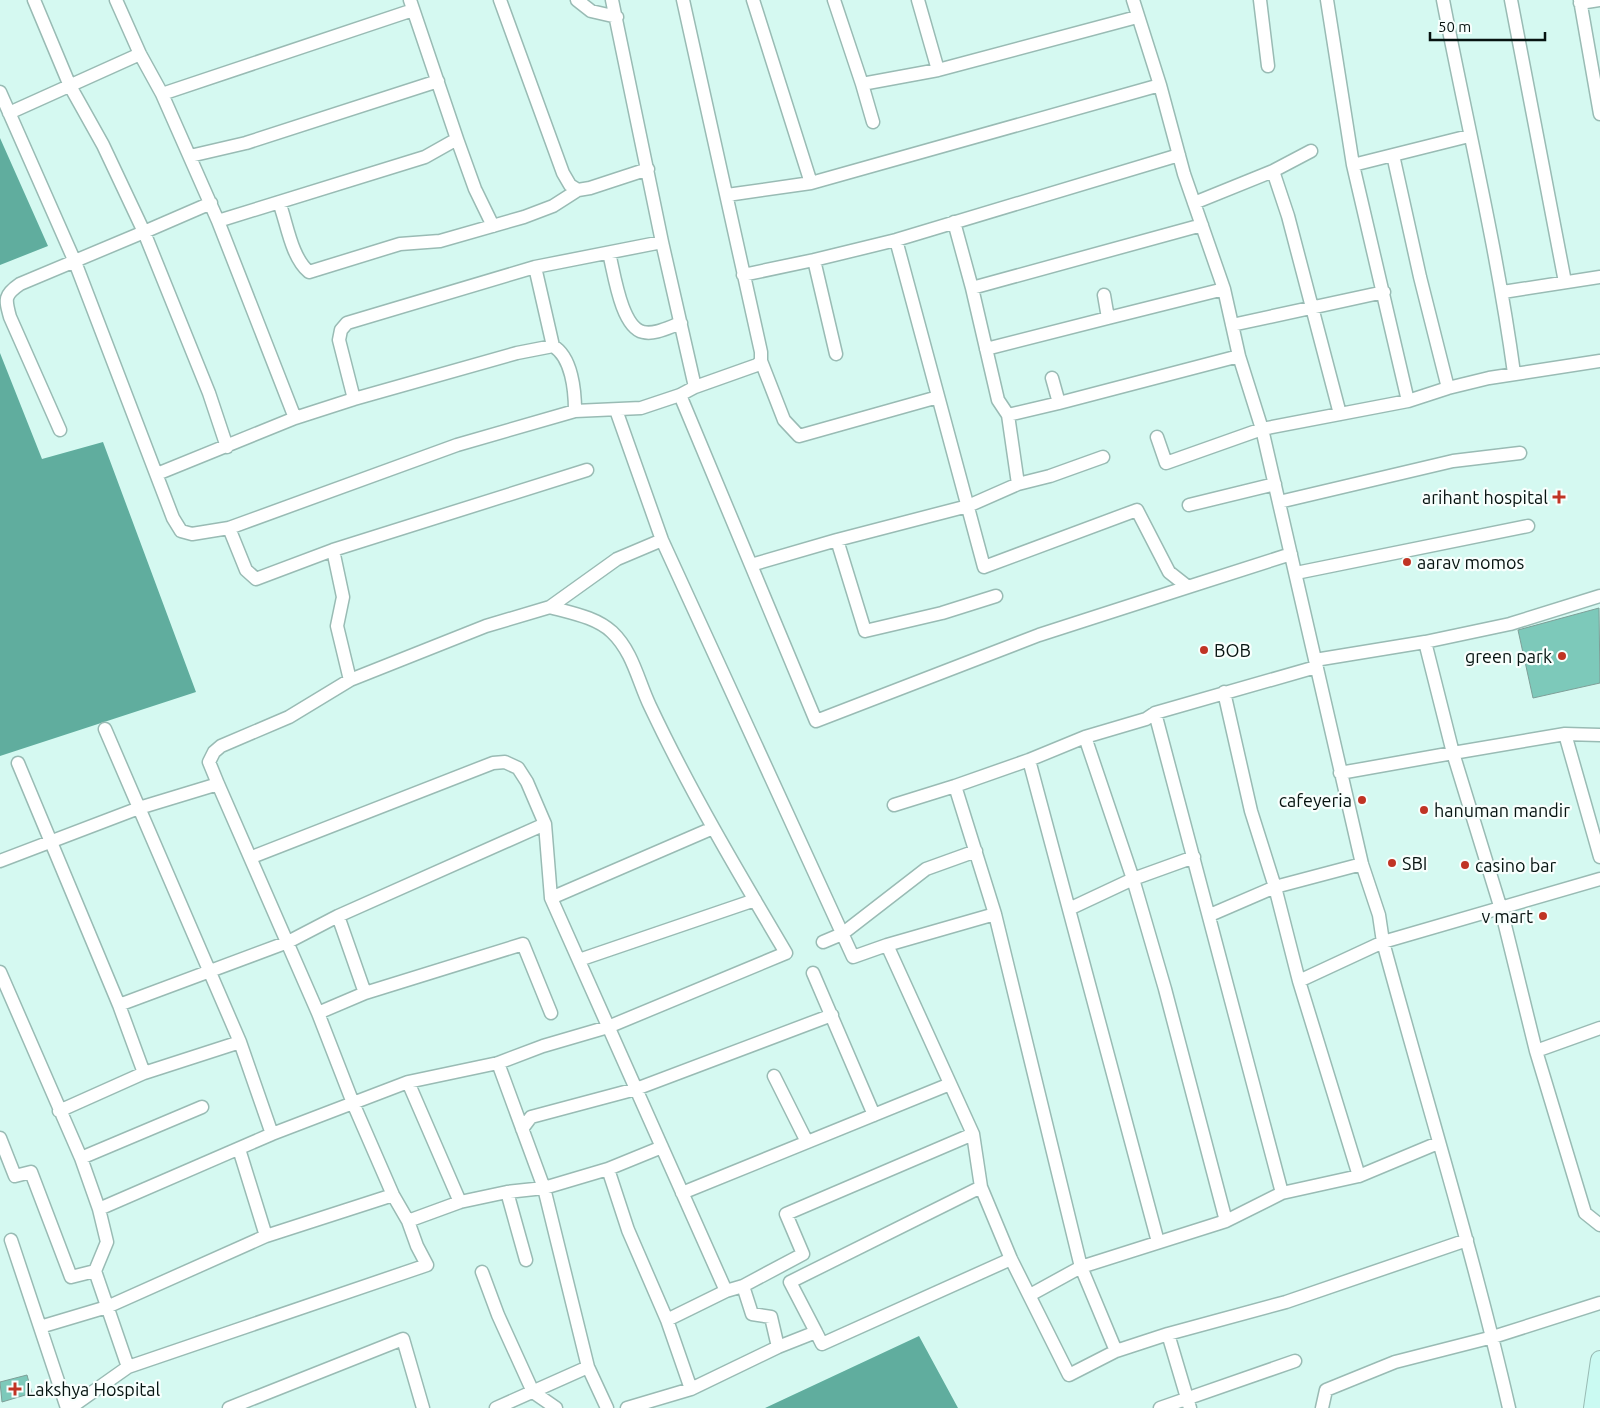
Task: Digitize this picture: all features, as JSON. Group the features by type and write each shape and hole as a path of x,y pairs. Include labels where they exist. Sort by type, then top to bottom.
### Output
{"street":[{"path":"34,0 70,86 103,145 144,232 210,393 227,447"},
{"path":"116,0 140,54 162,94 218,221 295,418"},
{"path":"500,0 563,173 570,185 578,190"},
{"path":"577,0 591,11 617,17"},
{"path":"612,0 662,242 695,386"},
{"path":"683,0 728,195 761,352 761,361 784,420 799,436 938,397"},
{"path":"753,0 811,183"},
{"path":"834,0 862,84 872,122"},
{"path":"918,0 938,70"},
{"path":"1134,0 1137,17 1160,85 1179,155 1224,289 1239,356 1262,429 1362,864 1378,915 1383,942 1438,1143 1467,1240 1493,1337 1509,1408"},
{"path":"1260,0 1268,66"},
{"path":"1327,0 1353,164 1408,401"},
{"path":"1443,0 1469,136 1503,292 1514,374"},
{"path":"1511,0 1565,282"},
{"path":"1599,0 1580,2 1600,112"},
{"path":"162,94 412,5 475,189 492,226"},
{"path":"862,84 938,70 1137,17"},
{"path":"9,114 140,54"},
{"path":"190,156 246,142 438,81"},
{"path":"728,195 811,183 1160,85"},
{"path":"0,92 75,262 173,518 181,531 192,534 229,528 457,445 575,412 641,408 680,396 695,386 757,365 761,361"},
{"path":"1353,164 1469,136"},
{"path":"218,221 426,157 457,139"},
{"path":"1194,203 1273,171 1311,151"},
{"path":"744,275 896,240 1179,155"},
{"path":"1393,155 1420,277 1448,388"},
{"path":"280,202 298,256 303,267 309,272 400,244 440,241 524,218 554,206 578,190 590,188 648,169"},
{"path":"1273,171 1288,216 1340,414"},
{"path":"60,430 10,317 5,301 9,292 20,284 210,203"},
{"path":"954,222 972,288 998,400 1008,415 1018,484"},
{"path":"972,288 1202,225"},
{"path":"896,240 984,567 1137,510 1169,572 1188,588"},
{"path":"354,399 339,340 341,330 347,323 535,267 662,242"},
{"path":"609,253 623,309 636,330 644,333 656,332 681,323"},
{"path":"814,260 836,354"},
{"path":"535,267 553,346"},
{"path":"1503,292 1600,277"},
{"path":"986,349 1224,289"},
{"path":"1232,325 1384,292"},
{"path":"1104,295 1108,318"},
{"path":"157,474 295,418 354,399 517,353 553,346 560,350 569,370 575,392 575,412"},
{"path":"1008,415 1239,356"},
{"path":"1157,437 1166,463 1262,429 1408,401 1448,388 1514,374 1600,361"},
{"path":"1052,378 1059,403"},
{"path":"680,396 816,721 1038,635 1292,554"},
{"path":"616,410 662,540 853,957 887,945 995,914"},
{"path":"1279,502 1453,461 1520,453"},
{"path":"751,565 837,540 968,506 1018,484 1050,476 1103,457"},
{"path":"229,528 246,570 256,579 333,550 587,470"},
{"path":"1189,505 1275,484"},
{"path":"1296,572 1528,526"},
{"path":"11,1240 68,1408 128,1367 427,1266 408,1221 393,1195 353,1103 318,1013 252,857 209,762 214,752 221,746 290,717 350,680 486,626 550,607 617,559 662,540"},
{"path":"837,540 865,631 942,613 996,596"},
{"path":"333,550 343,597 337,626 350,680"},
{"path":"894,805 1029,760 1085,737 1146,719 1155,713 1316,664 1510,624 1600,596"},
{"path":"99,1209 272,1134 408,1082 498,1063 544,1046 608,1027 786,952 712,828 650,706 628,651 613,633 599,622 550,607"},
{"path":"1425,642 1453,753 1502,909 1536,1051 1585,1213 1600,1226"},
{"path":"1224,692 1251,811 1275,887 1299,981 1359,1176"},
{"path":"1155,713 1210,914 1282,1192"},
{"path":"105,729 240,1042 272,1134"},
{"path":"1340,773 1565,734 1600,734"},
{"path":"1565,734 1600,857"},
{"path":"1085,737 1133,879 1165,989 1226,1221"},
{"path":"1029,760 1158,1242"},
{"path":"252,857 493,763 506,762 518,768 528,782 545,824 551,898 726,1291"},
{"path":"18,763 119,1005 144,1073"},
{"path":"0,861 139,808 218,784"},
{"path":"955,786 995,914 1081,1267 1116,1351"},
{"path":"119,1005 288,942 338,916 545,824"},
{"path":"551,898 712,828"},
{"path":"823,942 842,934 926,869 976,851"},
{"path":"1069,909 1133,879 1194,857"},
{"path":"1210,914 1275,887 1362,864"},
{"path":"1299,981 1383,942 1600,879"},
{"path":"579,960 755,900"},
{"path":"338,916 365,993"},
{"path":"318,1013 365,993 523,944 551,1013"},
{"path":"887,945 973,1134 981,1187 1011,1259 1069,1375 1116,1351 1168,1334 1286,1302 1467,1240"},
{"path":"0,972 81,1158 99,1209 107,1242 95,1271 128,1367"},
{"path":"813,973 874,1115"},
{"path":"522,1129 531,1117 636,1089 832,1016"},
{"path":"1536,1051 1600,1028"},
{"path":"59,1111 144,1073 240,1042"},
{"path":"498,1063 544,1188 588,1367 607,1408"},
{"path":"774,1076 807,1142"},
{"path":"408,1082 460,1202"},
{"path":"682,1193 950,1084"},
{"path":"81,1158 202,1107"},
{"path":"667,1320 726,1291 743,1286 802,1254 786,1214 973,1134"},
{"path":"0,1138 15,1176 31,1172 71,1277 95,1271"},
{"path":"1030,1295 1081,1267 1226,1221 1282,1192 1359,1176 1438,1143"},
{"path":"408,1221 460,1202 507,1192 544,1188 608,1168 662,1147"},
{"path":"239,1149 266,1236"},
{"path":"608,1168 628,1230 667,1320 691,1389"},
{"path":"981,1187 790,1282 822,1344 1011,1259"},
{"path":"507,1192 526,1260"},
{"path":"40,1326 107,1307 266,1236 393,1195"},
{"path":"482,1272 498,1315 533,1392 556,1408"},
{"path":"743,1286 752,1314 771,1317 778,1347"},
{"path":"1322,1408 1326,1390 1395,1362 1493,1337 1600,1303"},
{"path":"627,1408 691,1389 778,1347 816,1332"},
{"path":"1168,1334 1188,1402"},
{"path":"229,1408 403,1339 423,1408"},
{"path":"1593,1408 1600,1360"},
{"path":"1160,1408 1188,1402 1295,1361"},
{"path":"496,1408 588,1367"}],"shaded area":[{"path":"0,138 48,246 0,265"},
{"path":"0,353 42,459 103,442 196,692 0,756"},
{"path":"919,1336 958,1408 765,1408"}],"building":[{"name":"green park","path":"1599,608 1600,683 1533,698 1518,630"},
{"path":"27,1375 32,1393 2,1402 0,1382"}],"place":[{"name":"arihant hospital","path":"1559,497"},
{"name":"aarav momos","path":"1407,562"},
{"name":"BOB","path":"1204,650"},
{"name":"green park","path":"1562,656"},
{"name":"cafeyeria","path":"1362,800"},
{"name":"hanuman mandir","path":"1424,810"},
{"name":"SBI","path":"1392,863"},
{"name":"casino bar","path":"1465,865"},
{"name":"v mart","path":"1543,916"},
{"name":"Lakshya Hospital","path":"15,1389"}]}
